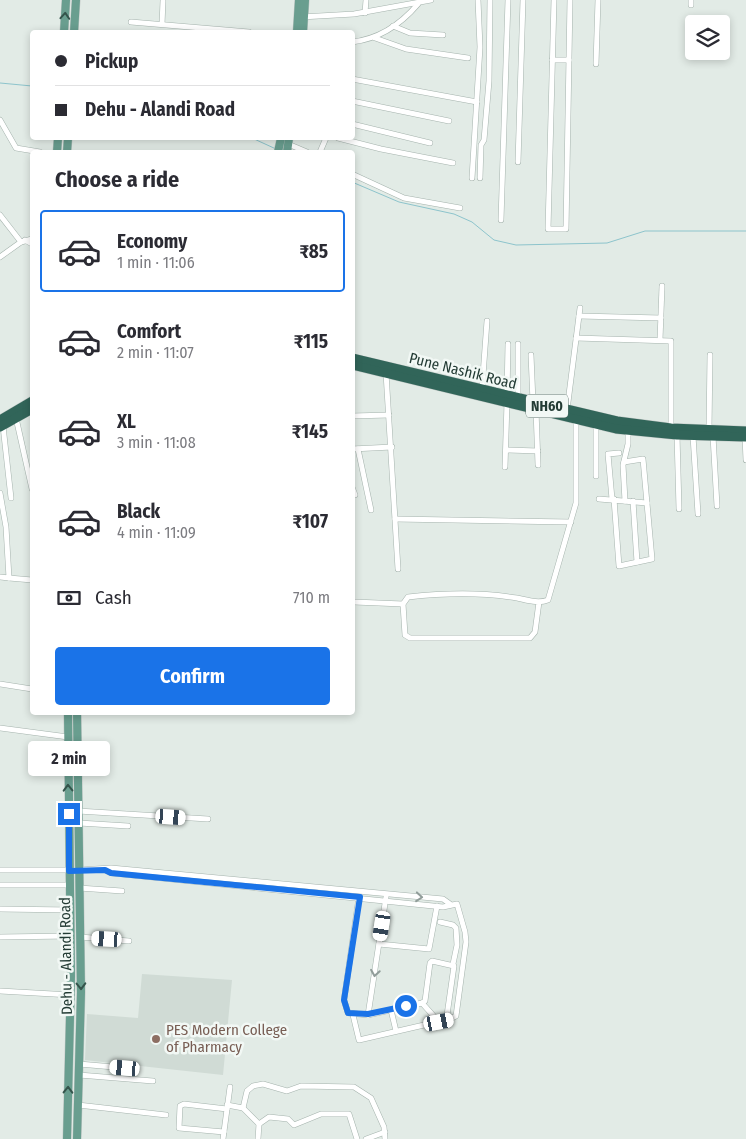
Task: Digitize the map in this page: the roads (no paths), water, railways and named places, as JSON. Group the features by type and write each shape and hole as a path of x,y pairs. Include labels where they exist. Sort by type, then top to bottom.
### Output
{"highway":[{"name":"Pune Nashik Road","path":"355,359 482,389 507,399 518,398 534,406 567,410 693,436 711,433"},
{"name":"Pune Nashik Road","path":"355,366 507,399 576,419 628,431 674,431 746,435"},
{"path":"1,424 30,402"},
{"path":"1,424 30,410"}],"main road":[{"path":"64,30 66,0"},
{"path":"74,30 76,0"},
{"path":"299,0 302,30"},
{"path":"301,17 305,0"},
{"name":"Dehu - Alandi Road","path":"67,1139 71,995 68,715"},
{"name":"Dehu - Alandi Road","path":"77,1139 80,937 78,715"}],"street":[{"path":"365,13 366,0"},
{"path":"301,17 365,13 432,0"},
{"path":"472,178 480,30 478,0"},
{"path":"480,178 481,145 484,140 489,80 490,0"},
{"path":"501,220 508,0"},
{"path":"518,162 523,0"},
{"path":"554,0 548,229 566,229 570,0"},
{"path":"596,64 598,0"},
{"path":"162,24 163,1"},
{"path":"355,41 375,38 393,26 418,4"},
{"path":"131,22 227,30"},
{"path":"393,26 410,32 443,36"},
{"path":"375,38 406,49 468,58"},
{"path":"552,60 569,60"},
{"path":"355,80 477,102"},
{"path":"355,102 449,121"},
{"path":"0,120 16,148 30,150"},
{"path":"355,125 430,143"},
{"path":"346,140 453,164"},
{"path":"288,145 302,150"},
{"path":"355,175 404,198 460,208"},
{"path":"0,215 23,241 30,243"},
{"path":"0,257 23,241 30,239"},
{"path":"660,340 662,286"},
{"path":"567,410 580,308"},
{"path":"579,316 661,318"},
{"path":"482,389 487,321"},
{"path":"576,338 668,340 672,343 674,431 679,509"},
{"path":"505,467 508,344"},
{"path":"518,344 518,398"},
{"path":"531,355 538,465"},
{"path":"710,355 711,433 717,506"},
{"path":"386,373 392,446 398,569"},
{"path":"355,416 389,415"},
{"path":"16,418 30,480"},
{"path":"539,602 535,632 530,638 410,638 405,635 403,604 408,597 454,594 501,596 539,602 548,600 571,522 577,488 576,419"},
{"path":"1,424 11,498"},
{"path":"596,424 596,476"},
{"path":"625,501 624,462 628,444 628,431"},
{"path":"746,435 746,460"},
{"path":"693,436 698,514"},
{"path":"371,510 355,449 392,446"},
{"path":"506,450 538,451"},
{"path":"619,453 608,454 619,566 652,559 643,459 624,462"},
{"path":"0,493 6,527 9,578"},
{"path":"599,499 647,503"},
{"path":"632,502 637,562"},
{"path":"396,519 571,522"},
{"path":"0,577 30,580"},
{"path":"355,602 403,604"},
{"path":"0,684 30,689"},
{"path":"0,728 68,737"},
{"path":"78,811 208,819"},
{"path":"79,823 128,826"},
{"path":"0,870 69,871 105,870 111,868 360,897 443,899 450,904"},
{"path":"141,873 386,897 437,906 457,904 464,926 466,942 456,1016 439,1022 359,1040 353,1015 345,1009 344,1000 360,897"},
{"path":"0,885 70,885"},
{"path":"79,888 122,891"},
{"path":"368,1014 386,897"},
{"path":"380,944 429,949 437,906"},
{"path":"0,909 70,910"},
{"path":"440,922 453,925 456,928 457,945 447,1015"},
{"path":"0,937 70,936"},
{"path":"80,937 129,941"},
{"path":"353,1015 368,1014 422,1003 425,1001 430,962 453,964"},
{"path":"0,991 71,995"},
{"path":"422,1003 439,1022"},
{"path":"391,1010 396,1031"},
{"path":"79,1064 125,1068"},
{"path":"79,1075 153,1081"},
{"path":"243,1108 247,1091 253,1086 262,1084 287,1092 301,1086 354,1087 371,1098 385,1132 385,1139"},
{"path":"223,1139 230,1087"},
{"path":"224,1132 180,1128 180,1106 184,1104 243,1108 259,1124 258,1139"},
{"path":"78,1105 166,1114"},
{"path":"259,1124 269,1117 288,1119 294,1124 321,1114 349,1114 357,1139"},
{"path":"366,1139 385,1132"}],"waterway":[{"path":"0,83 30,86"},
{"path":"256,140 276,149"},
{"path":"355,183 399,202 454,214 472,222 494,240 516,245 607,243 645,231 746,231"}],"place":[{"name":"PES Modern College of Pharmacy","path":"156,1039"}]}
